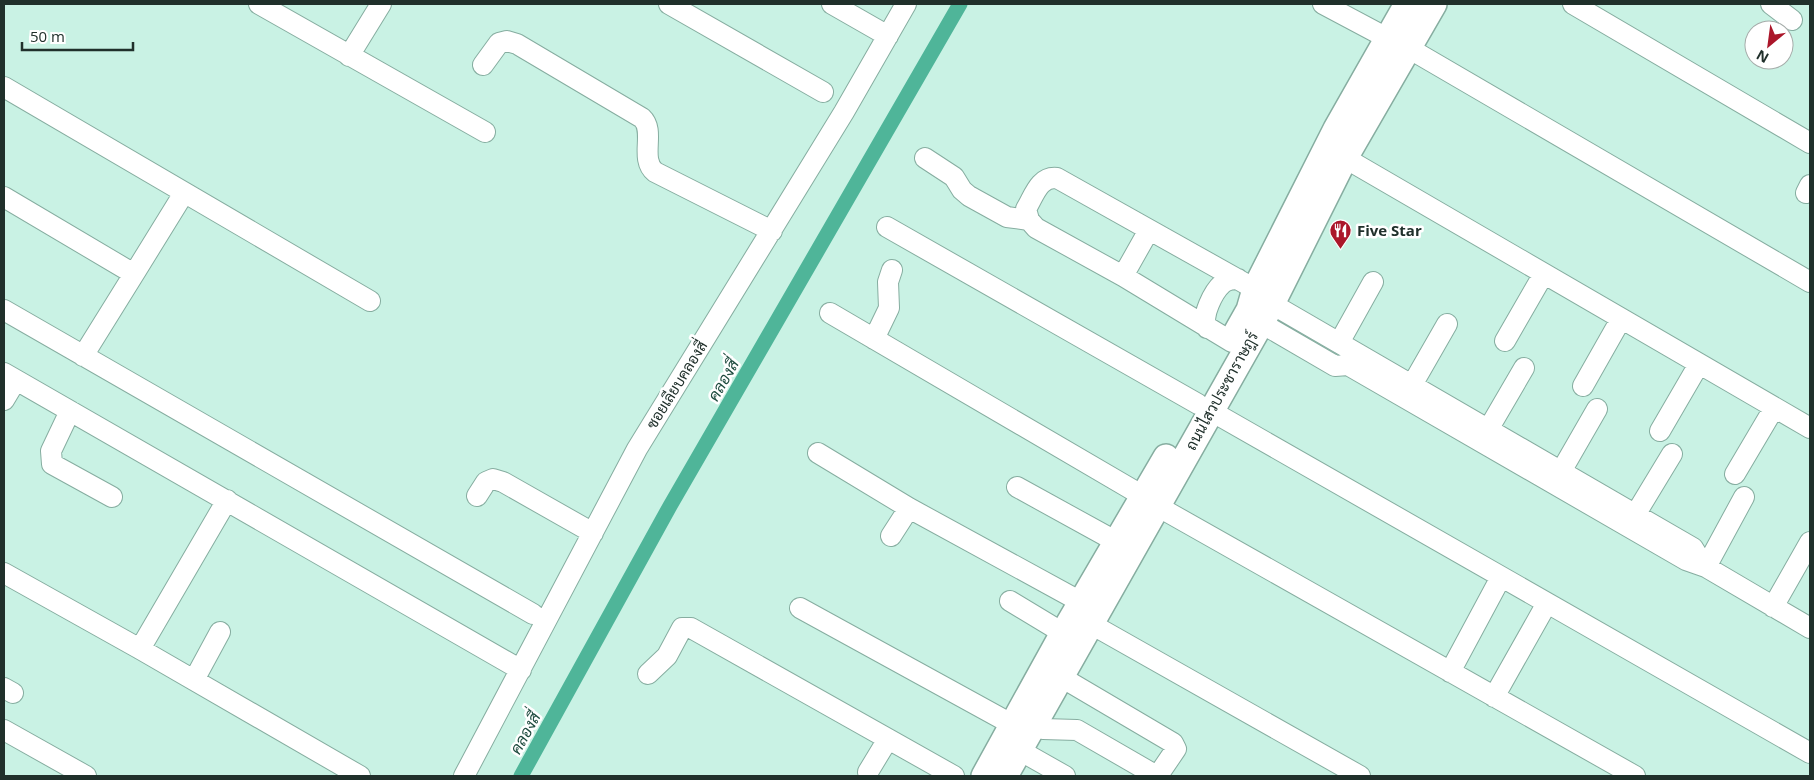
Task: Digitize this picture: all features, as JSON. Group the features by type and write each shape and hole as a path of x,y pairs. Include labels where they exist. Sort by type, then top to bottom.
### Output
{"main road":[{"name":"ถนนไสวประชาราษฎร์","path":"1005,776 1063,633 1086,613 1204,408 1336,129 1407,4"},
{"name":"ถนนไสวประชาราษฎร์","path":"1204,408 1232,342 1249,310 1345,158 1410,49 1434,4"},
{"name":"ถนนไสวประชาราษฎร์","path":"984,776 1024,733 1061,677 1117,542 1150,501"}],"street":[{"path":"259,4 485,132"},
{"path":"349,56 381,4"},
{"path":"669,4 823,92"},
{"path":"832,4 888,36"},
{"name":"ซอยเลียบคลองสี่","path":"464,776 637,449 844,112 906,4"},
{"path":"1323,4 1387,38"},
{"path":"1573,4 1810,143"},
{"path":"1771,4 1792,20"},
{"path":"483,65 499,43 507,41 517,44 642,118 647,124 649,165 655,172 772,231"},
{"path":"1410,49 1810,282"},
{"path":"4,87 370,301"},
{"path":"925,158 952,175 965,193 993,210 1007,217 1029,220"},
{"path":"1345,158 1543,275 1810,428"},
{"path":"1232,342 1123,276 1036,228 1029,220 1026,209 1042,181 1051,178 1061,180 1149,230 1256,299 1485,436 1632,521 1693,548 1705,566 1810,628"},
{"path":"83,356 184,193"},
{"path":"4,197 134,274"},
{"path":"886,227 1810,752"},
{"path":"1123,276 1149,230"},
{"path":"874,339 890,308 888,282 892,270"},
{"path":"1505,341 1543,275"},
{"path":"1207,328 1204,320 1206,312 1221,284 1229,280 1256,299"},
{"path":"1347,354 1372,282"},
{"path":"4,310 533,614"},
{"path":"830,313 1150,501 1635,776"},
{"path":"1582,386 1621,319"},
{"path":"1412,385 1447,324"},
{"path":"1347,354 1412,385 1485,436"},
{"path":"1660,431 1699,364"},
{"path":"1485,436 1524,368"},
{"path":"4,400 10,377 227,500 481,649 521,670"},
{"path":"1736,474 1774,408"},
{"path":"1558,478 1597,409"},
{"path":"70,411 51,451 52,464 112,497"},
{"path":"818,453 1360,776"},
{"path":"1632,521 1672,454"},
{"path":"477,496 486,482 493,479 503,482 593,533"},
{"path":"1017,487 1117,542"},
{"path":"1705,566 1744,497"},
{"path":"140,649 227,500"},
{"path":"891,536 909,508"},
{"path":"1773,606 1810,542"},
{"path":"4,573 360,776"},
{"path":"1450,672 1501,577"},
{"path":"1010,601 1063,633"},
{"path":"1494,697 1547,603"},
{"path":"800,608 1024,733 1065,776"},
{"path":"648,674 667,656 682,628 691,628 954,776"},
{"path":"194,680 220,632"},
{"path":"1024,733 1043,730 1077,730 1155,774 1160,774 1176,750 1174,744 1061,677"},
{"path":"4,730 86,776"},
{"path":"868,772 888,739"}],"waterway":[{"name":"คลองสี่","path":"521,776 670,506 960,4"}],"place":[{"name":"Five Star","path":"1341,250"}]}
